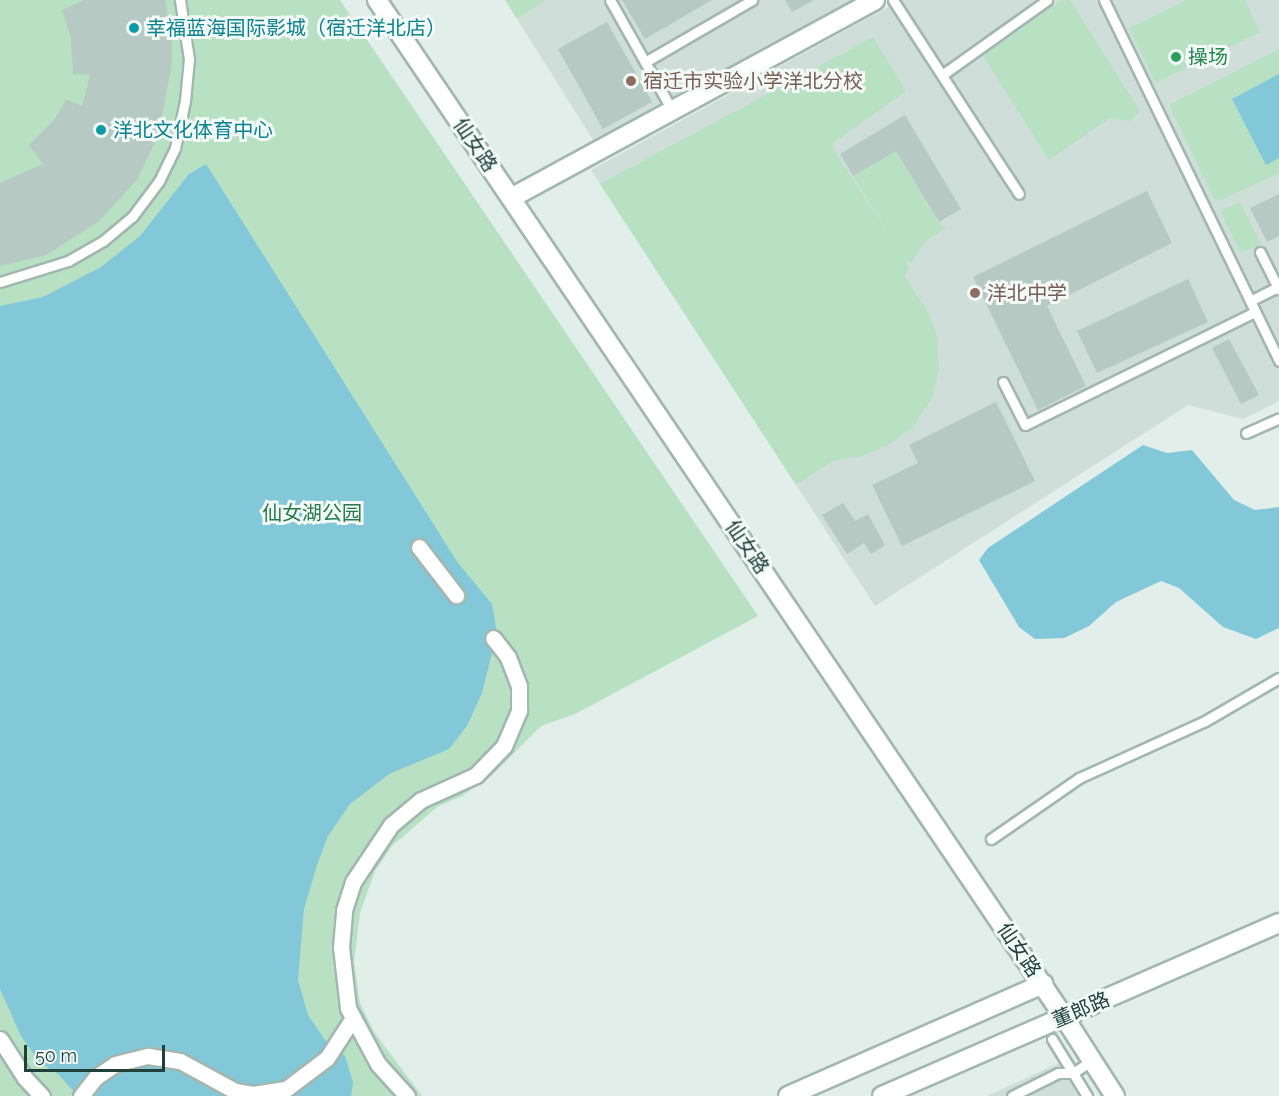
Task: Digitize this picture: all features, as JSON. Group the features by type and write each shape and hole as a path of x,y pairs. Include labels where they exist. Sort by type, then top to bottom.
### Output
{"main road":[{"name":"仙女路","path":"377,0 1043,984 1115,1096"},
{"path":"511,198 875,0"},
{"name":"董郎路","path":"882,1096 1279,923"},
{"name":"董郎路","path":"788,1096 1043,984"}],"street":[{"path":"418,547 456,595"},
{"path":"407,1096 378,1064 353,1018 342,981 341,947 344,910 353,882 376,843 408,810 476,775 504,746 519,710 519,686 508,657 495,640"},
{"path":"81,1096 96,1077 115,1064 148,1056 180,1061 234,1091 269,1094 286,1089 315,1071 353,1018"},
{"path":"0,1039 25,1078 42,1096"}],"lane":[{"path":"0,282 68,261 103,241 132,217 159,182 175,148 185,101 189,59 180,0"},
{"path":"610,0 672,110"},
{"path":"645,62 752,0"},
{"path":"893,0 1019,194"},
{"path":"942,75 1047,0"},
{"path":"1104,0 1279,361"},
{"path":"1250,301 1278,289 1260,252"},
{"path":"1003,382 1025,425 1255,312"},
{"path":"1246,433 1279,418"},
{"path":"991,839 1078,778 1205,721 1279,678"},
{"path":"1052,1039 1087,1096"},
{"path":"1012,1096 1058,1073 1073,1073 1092,1060"}],"shaded area":[{"name":"宿迁市实验小学洋北分校","path":"505,0 853,0 595,143"},
{"name":"洋北中学","path":"901,0 1279,0 1279,401 1243,419 1188,405 875,606 591,170"},
{"path":"1059,1063 1078,1096 987,1096"}],"green space":[{"name":"仙女湖公园","path":"0,0 340,0 758,616 575,714 541,726 492,775 462,796 437,807 392,846 375,871 360,913 354,962 360,1003 374,1032 422,1096 0,1096"},
{"path":"505,0 546,0 517,19"},
{"path":"1062,0 1070,0 1140,111 1130,121 1110,118 1049,160 983,56"},
{"name":"操场","path":"1186,0 1245,0 1260,32 1156,83 1129,28"},
{"path":"873,37 906,91 833,143 833,149 898,249 853,176 896,151 938,222 946,228 925,242 912,262 906,262 909,267 905,277 927,310 937,336 939,369 932,398 913,427 888,445 862,456 832,461 796,485 600,184"},
{"path":"1279,49 1279,173 1222,200 1214,199 1169,105"},
{"path":"1240,202 1261,244 1241,253 1220,211"}],"water":[{"path":"1279,74 1279,158 1266,165 1232,99"},
{"path":"206,164 458,563 492,604 497,633 482,693 467,726 449,749 389,774 350,804 328,836 317,865 304,909 298,980 308,1015 325,1040 345,1056 353,1082 351,1096 78,1096 58,1074 39,1062 21,1036 0,989 0,306 43,297 101,267 140,236 189,174"},
{"path":"1143,445 1167,453 1192,450 1234,500 1255,510 1279,507 1279,628 1256,639 1223,627 1179,588 1161,581 1116,602 1089,626 1064,638 1035,639 1019,627 979,560 988,548"}],"building":[{"path":"84,0 165,0 172,38 172,64 158,136 137,180 98,222 46,255 0,266 0,183 43,164 29,145 55,119 66,99 82,106 90,75 73,74 71,38 62,10"},
{"path":"622,0 712,0 645,39"},
{"path":"785,0 814,0 792,12"},
{"path":"607,22 652,102 603,129 558,49"},
{"path":"905,115 961,209 939,222 896,151 853,176 840,154"},
{"path":"1147,191 1172,243 1047,306 1086,386 1038,410 973,277"},
{"path":"1279,194 1279,236 1267,242 1250,208"},
{"path":"1188,279 1208,322 1097,373 1077,331"},
{"path":"1229,339 1259,395 1241,404 1212,348"},
{"path":"996,402 1035,481 902,546 872,485 918,463 909,445"},
{"path":"843,503 855,521 868,514 885,545 871,554 864,543 847,554 822,515"}],"place":[{"name":"幸福蓝海国际影城（宿迁洋北店）","path":"134,28"},
{"name":"操场","path":"1176,57"},
{"name":"宿迁市实验小学洋北分校","path":"631,81"},
{"name":"洋北文化体育中心","path":"101,130"},
{"name":"洋北中学","path":"975,293"}]}
